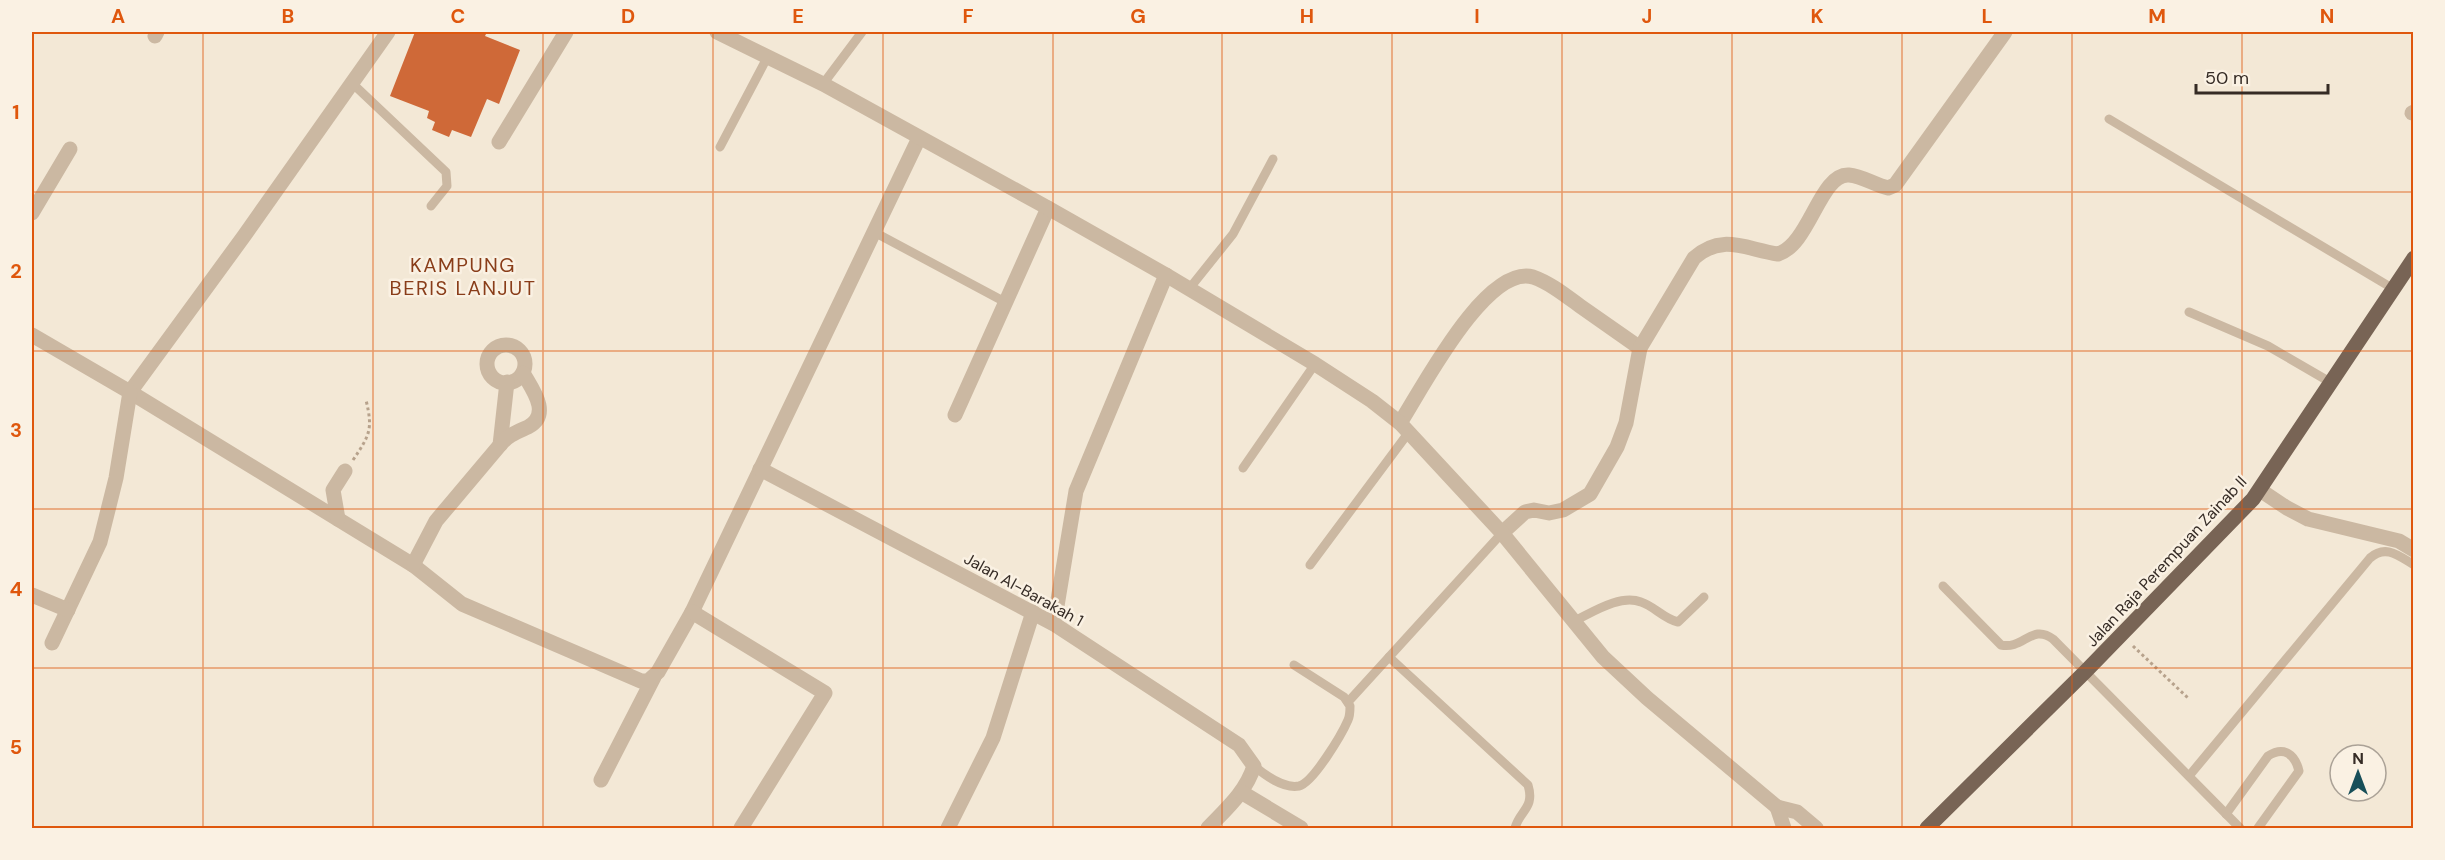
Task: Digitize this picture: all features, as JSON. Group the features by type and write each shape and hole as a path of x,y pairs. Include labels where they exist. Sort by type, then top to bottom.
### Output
{"main road":[{"name":"Jalan Raja Perempuan Zainab II","path":"1928,828 2085,672 2260,490 2414,258"}],"street":[{"path":"52,643 100,542 116,478 130,392 353,84 388,32"},
{"path":"499,142 566,32"},
{"path":"717,32 823,84 1048,208 1166,275 1315,364 1372,401 1404,427 1502,533 1603,657 1647,698 1777,807 1797,812 1816,828"},
{"path":"1502,533 1525,512 1534,510 1549,513 1563,510 1590,494 1617,447 1626,423 1640,348 1694,258 1706,248 1723,243 1778,254 1787,252 1798,239 1835,178 1849,175 1888,188 1896,185 2006,32"},
{"path":"601,780 654,677 692,612 919,138"},
{"path":"32,213 70,149"},
{"path":"955,415 1048,208"},
{"path":"1054,624 1076,491 1166,275"},
{"path":"1404,427 1471,312 1495,288 1508,280 1521,276 1533,277 1552,286 1640,348"},
{"path":"32,335 130,392 413,565 462,604 634,680 641,681 654,677"},
{"path":"513,346 521,352 525,362 523,373 507,382 496,379 488,366 489,356 497,347 513,346"},
{"path":"413,565 436,522 508,435 536,422 539,416 539,402 523,373"},
{"path":"500,445 507,382"},
{"name":"Jalan Al-Barakah 1","path":"760,469 1054,624 1239,745 1254,766"},
{"path":"338,519 333,490 345,471"},
{"path":"2260,490 2308,519 2399,541 2414,550"},
{"path":"32,595 68,610"},
{"path":"692,612 825,693 741,828"},
{"path":"948,828 993,738 1033,612"},
{"path":"1208,828 1241,792 1254,766"},
{"path":"1241,792 1301,828"},
{"path":"1777,807 1784,828"}],"lane":[{"path":"823,84 862,32"},
{"path":"720,147 768,56"},
{"path":"353,84 446,172 447,186 431,207"},
{"path":"2109,119 2392,288"},
{"path":"1189,289 1233,234 1273,159"},
{"path":"874,232 1005,302"},
{"path":"2188,312 2260,342 2330,382"},
{"path":"1243,468 1315,364"},
{"path":"1310,565 1404,427"},
{"path":"1348,702 1502,533"},
{"path":"2189,776 2370,558 2381,551 2388,551 2414,565"},
{"path":"1943,586 2001,645 2015,646 2032,633 2047,634 2240,828"},
{"path":"1574,621 1626,600 1640,601 1678,621 1704,597"},
{"path":"1389,657 1528,785 1530,799 1528,806 1516,822 1515,828"},
{"path":"1254,766 1271,779 1294,786 1302,785 1314,775 1349,720 1348,702 1294,665"},
{"path":"2226,814 2268,756 2277,751 2285,751 2297,762 2299,771 2258,828"}],"path":[{"path":"345,471 370,432 372,422 366,400"},
{"path":"2121,635 2188,698"}],"building":[{"path":"415,32 487,32 485,36 520,50 499,104 487,99 471,137 452,130 449,137 432,130 435,122 427,118 429,111 390,96"}],"district":[{"name":"KAMPUNG BERIS LANJUT","path":"463,276"}]}
